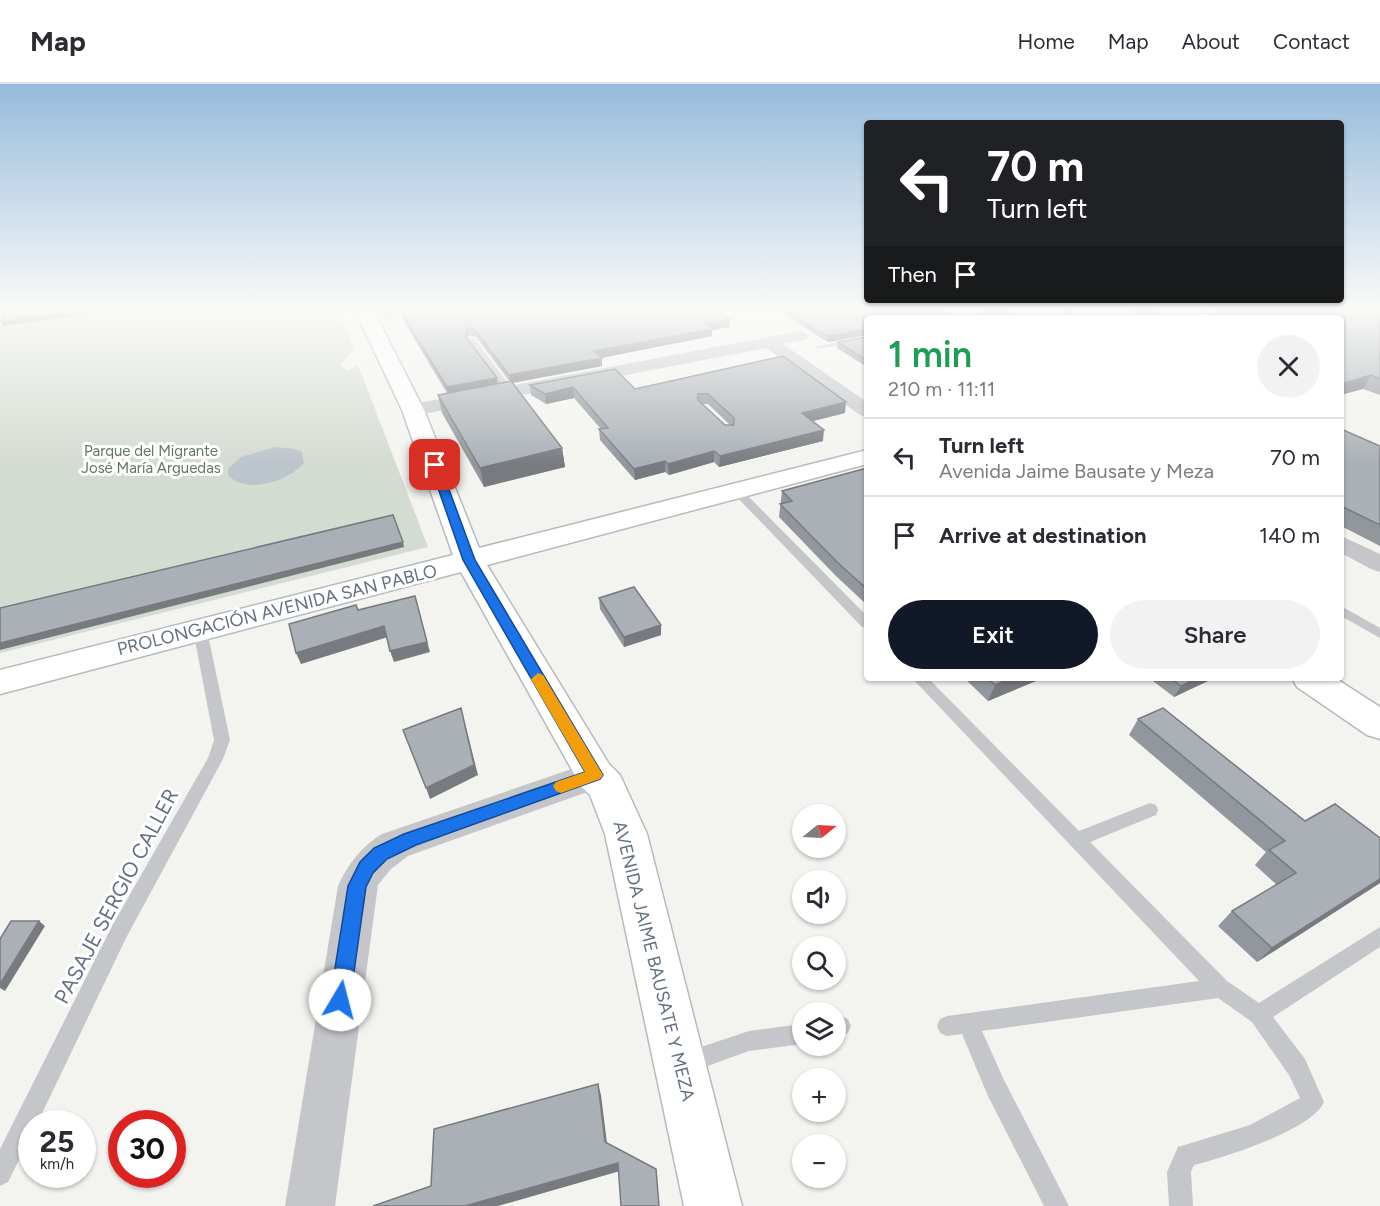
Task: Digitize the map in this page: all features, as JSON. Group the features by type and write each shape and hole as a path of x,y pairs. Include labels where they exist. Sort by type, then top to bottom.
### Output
{"street":[{"name":"AVENIDA JAIME BAUSATE Y MEZA","path":"388,360 413,410 469,560 595,775 606,786 626,834 713,1206"},
{"path":"413,410 675,360"},
{"path":"796,360 864,409"},
{"name":"PROLONGACIÓN AVENIDA SAN PABLO","path":"0,682 864,458"},
{"path":"1344,545 1380,564"},
{"path":"1314,681 1380,725"},
{"path":"310,1206 357,886 366,867 395,845 595,775"}],"lane":[{"path":"486,360 510,392"},
{"path":"737,491 864,621"},
{"path":"1344,612 1380,634"},
{"name":"PASAJE SERGIO CALLER","path":"0,1174 119,932 215,759 222,740 201,630"},
{"path":"922,681 1220,988 1259,1015 1297,1067 1313,1102 1299,1113 1223,1148 1186,1155 1179,1172 1181,1206"},
{"path":"1077,840 1150,810"},
{"path":"1259,1015 1380,936"},
{"path":"1057,1206 996,1088 957,1024 1220,988"},
{"path":"680,1065 749,1041 792,1035"}],"green space":[{"name":"Parque del Migrante José María Arguedas","path":"0,360 345,360 340,366 349,370 358,365 428,547 0,653"}],"shaded area":[{"path":"275,447 302,452 304,463 297,470 278,480 256,485 236,481 228,475 228,469 241,457"}],"building":[{"path":"431,360 484,360 497,378 447,387"},
{"path":"498,360 589,360 509,375"},
{"path":"763,360 789,360 846,402 802,413 824,430 720,456 714,451 668,464 665,461 634,469 599,429 608,428 573,387 545,394 530,385 615,369 635,389","holes":["698,394 708,394 734,418 734,425 725,425 698,400"]},
{"path":"1344,360 1380,360 1380,379 1371,375 1344,383"},
{"path":"511,381 562,448 480,468 438,395"},
{"path":"1344,430 1380,446 1380,525 1344,507"},
{"path":"864,469 864,586 780,504 792,501 782,491"},
{"path":"393,515 403,542 0,643 0,608"},
{"path":"634,587 661,625 624,637 599,598"},
{"path":"415,596 427,642 390,651 384,626 296,653 289,624 356,605 358,610"},
{"path":"990,681 1005,681 995,685"},
{"path":"1174,681 1192,681 1181,686"},
{"path":"461,708 474,765 426,788 403,730"},
{"path":"1163,708 1305,821 1335,804 1380,838 1380,879 1272,948 1232,911 1296,873 1269,850 1285,841 1138,719"},
{"path":"11,921 39,921 0,984 0,939"},
{"path":"598,1084 605,1142 656,1169 659,1206 621,1206 618,1163 465,1206 373,1206 431,1186 434,1129"}],"slow traffic":[{"path":"538,679 595,775 561,786"}],"route":[{"path":"340,1000 357,886 366,867 395,845 595,775 469,560 435,465"}]}
